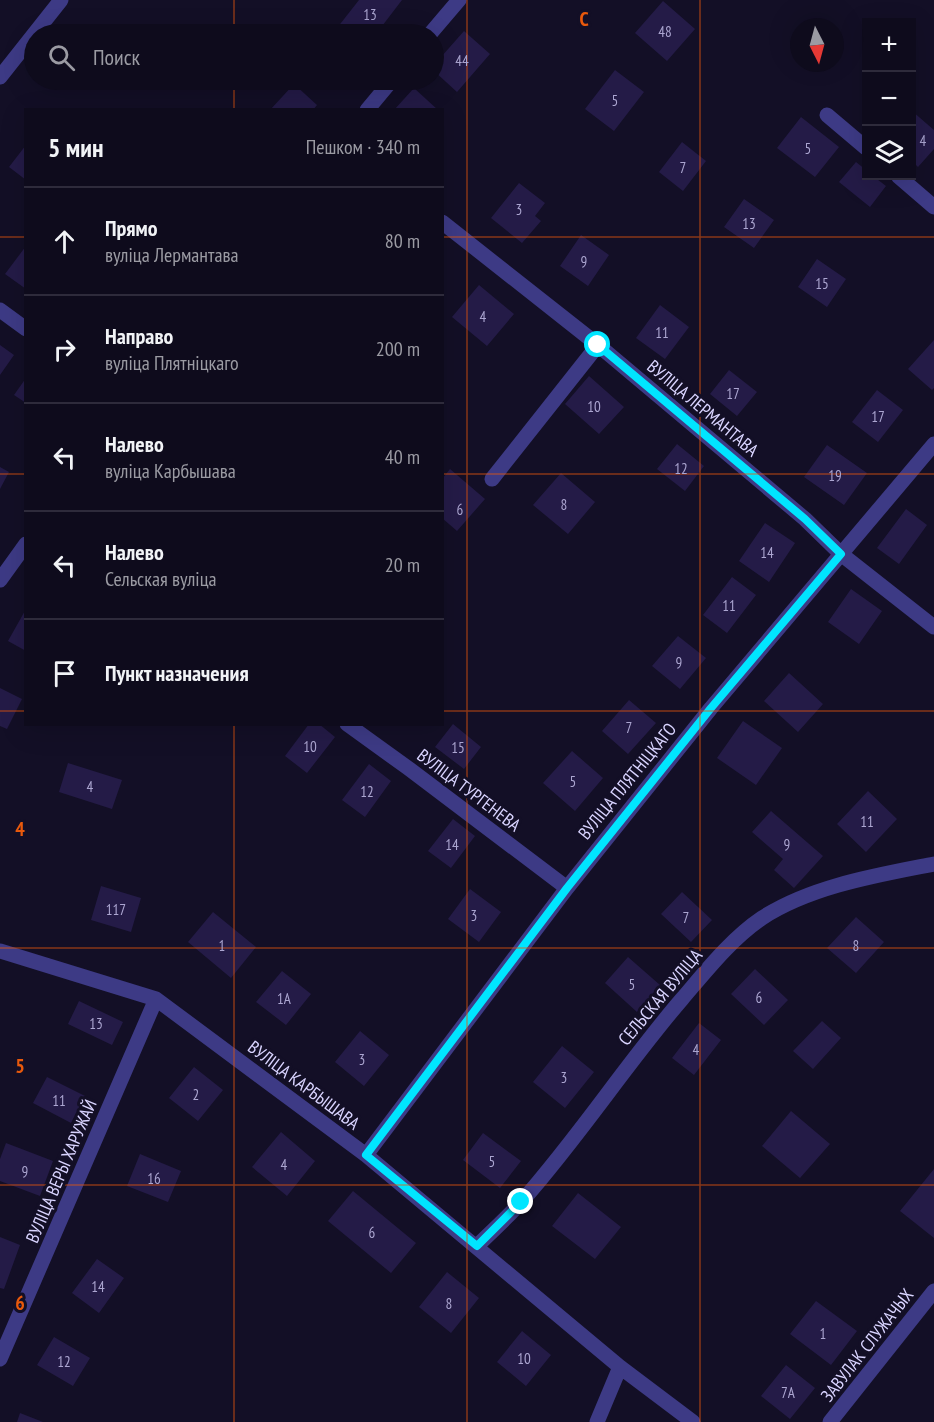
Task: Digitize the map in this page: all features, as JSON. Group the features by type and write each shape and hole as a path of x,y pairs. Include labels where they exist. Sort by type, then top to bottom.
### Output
{"street":[{"path":"43,24 62,0"},
{"path":"439,24 459,0"},
{"path":"0,77 24,47"},
{"path":"369,108 384,90"},
{"path":"827,115 862,144"},
{"path":"903,180 934,207"},
{"name":"ВУЛІЦА ЛЕРМАНТАВА","path":"444,224 598,345 805,519 841,554 934,627"},
{"path":"0,310 24,328"},
{"path":"492,479 598,345"},
{"name":"ВУЛІЦА ПЛЯТНІЦКАГО","path":"366,1155 567,888 711,708 934,444"},
{"path":"0,580 24,547"},
{"name":"ВУЛІЦА ТУРГЕНЕВА","path":"350,726 567,888"},
{"name":"СЕЛЬСКАЯ ВУЛІЦА","path":"477,1246 521,1202 569,1144 654,1031 732,943 762,918 804,897 879,875 934,864"},
{"name":"ВУЛІЦА КАРБЫШАВА","path":"0,951 156,999 366,1155 620,1366 693,1422"},
{"name":"ВУЛІЦА ВЕРЫ ХАРУЖАЙ","path":"0,1359 156,999"},
{"name":"ЗАВУЛАК СЛУЖАЧЫХ","path":"830,1422 934,1292"},
{"path":"597,1422 620,1366"}],"building":[{"path":"359,0 402,0 384,24 340,24"},
{"path":"663,1 695,29 667,61 635,33"},
{"path":"464,31 490,54 457,92 444,80 444,54"},
{"path":"615,70 644,92 614,131 585,109"},
{"path":"288,90 301,90 317,105 315,108 272,108"},
{"path":"412,90 416,90 436,108 396,108"},
{"path":"916,114 934,130 934,149 918,167 916,165"},
{"path":"801,117 839,147 815,177 777,148"},
{"path":"682,142 706,161 683,191 659,172"},
{"path":"24,148 24,178 9,167"},
{"path":"856,162 862,167 862,180 878,180 886,186 870,207 839,182"},
{"path":"519,183 545,203 535,216 541,221 522,243 491,218"},
{"path":"744,199 774,220 754,248 724,227"},
{"path":"581,235 609,255 588,286 560,266"},
{"path":"24,249 24,288 5,274"},
{"path":"817,259 846,279 827,307 798,287"},
{"path":"479,285 514,314 487,346 452,317"},
{"path":"660,305 689,327 665,359 636,338"},
{"path":"934,340 934,388 932,390 908,369"},
{"path":"0,345 14,355 0,375"},
{"path":"729,370 757,392 737,416 710,394"},
{"path":"589,376 624,407 599,434 565,404"},
{"path":"24,381 24,402 14,395"},
{"path":"877,390 903,410 878,442 852,422"},
{"path":"677,444 704,466 685,491 657,469"},
{"path":"827,445 867,473 844,505 804,477"},
{"path":"0,467 9,472 0,489"},
{"path":"450,469 485,499 457,531 444,520 444,476"},
{"path":"561,473 595,502 568,534 533,505"},
{"path":"906,509 927,525 899,564 877,548"},
{"path":"765,523 795,543 769,582 739,561"},
{"path":"732,577 756,595 727,633 703,615"},
{"path":"851,589 882,611 859,644 828,622"},
{"path":"24,613 24,650 8,641"},
{"path":"678,636 706,658 680,689 652,666"},
{"path":"789,673 823,704 798,732 764,701"},
{"path":"0,688 22,699 7,729 0,726"},
{"path":"629,700 656,723 628,754 602,731"},
{"path":"743,721 782,748 756,785 717,758"},
{"path":"453,724 481,747 464,769 435,747"},
{"path":"308,726 321,726 335,737 307,773 285,756"},
{"path":"572,751 603,778 575,811 543,783"},
{"path":"68,763 122,780 112,809 59,792"},
{"path":"369,764 391,781 365,817 342,800"},
{"path":"868,791 897,819 866,852 837,824"},
{"path":"771,811 823,856 794,888 774,870 783,859 752,832"},
{"path":"453,819 475,836 451,868 428,851"},
{"path":"101,886 141,898 131,932 91,920"},
{"path":"470,889 501,912 479,942 448,919"},
{"path":"682,892 712,920 691,942 661,914"},
{"path":"213,912 256,947 231,978 188,942"},
{"path":"856,917 884,942 856,973 827,948"},
{"path":"628,957 660,985 637,1012 605,983"},
{"path":"755,969 788,1000 764,1025 731,994"},
{"path":"282,971 311,994 286,1025 256,1002"},
{"path":"79,1001 123,1022 112,1045 68,1024"},
{"path":"822,1021 841,1038 813,1069 793,1051"},
{"path":"699,1023 721,1040 694,1075 672,1058"},
{"path":"360,1031 389,1055 364,1086 335,1062"},
{"path":"562,1046 594,1072 565,1108 533,1082"},
{"path":"194,1067 223,1090 198,1121 169,1098"},
{"path":"47,1077 85,1096 71,1123 33,1103"},
{"path":"791,1111 830,1144 800,1178 762,1146"},
{"path":"281,1132 315,1161 287,1196 252,1167"},
{"path":"483,1133 521,1161 500,1188 463,1160"},
{"path":"6,1143 53,1161 40,1196 0,1181 0,1159"},
{"path":"140,1154 181,1171 168,1202 127,1186"},
{"path":"934,1169 934,1238 900,1211"},
{"path":"353,1191 416,1243 391,1273 328,1221"},
{"path":"578,1193 621,1227 595,1259 552,1226"},
{"path":"0,1237 20,1245 4,1289 0,1288"},
{"path":"97,1259 124,1278 99,1313 72,1293"},
{"path":"447,1272 479,1298 451,1333 419,1307"},
{"path":"816,1301 857,1331 831,1365 790,1334"},
{"path":"522,1331 551,1355 526,1386 497,1362"},
{"path":"54,1337 90,1358 73,1386 37,1365"},
{"path":"786,1365 815,1388 790,1419 761,1396"},
{"path":"20,1413 43,1422 17,1422"}],"route":[{"path":"521,1202 477,1246 366,1155 567,888 711,708 841,554 805,519 598,345"}]}
